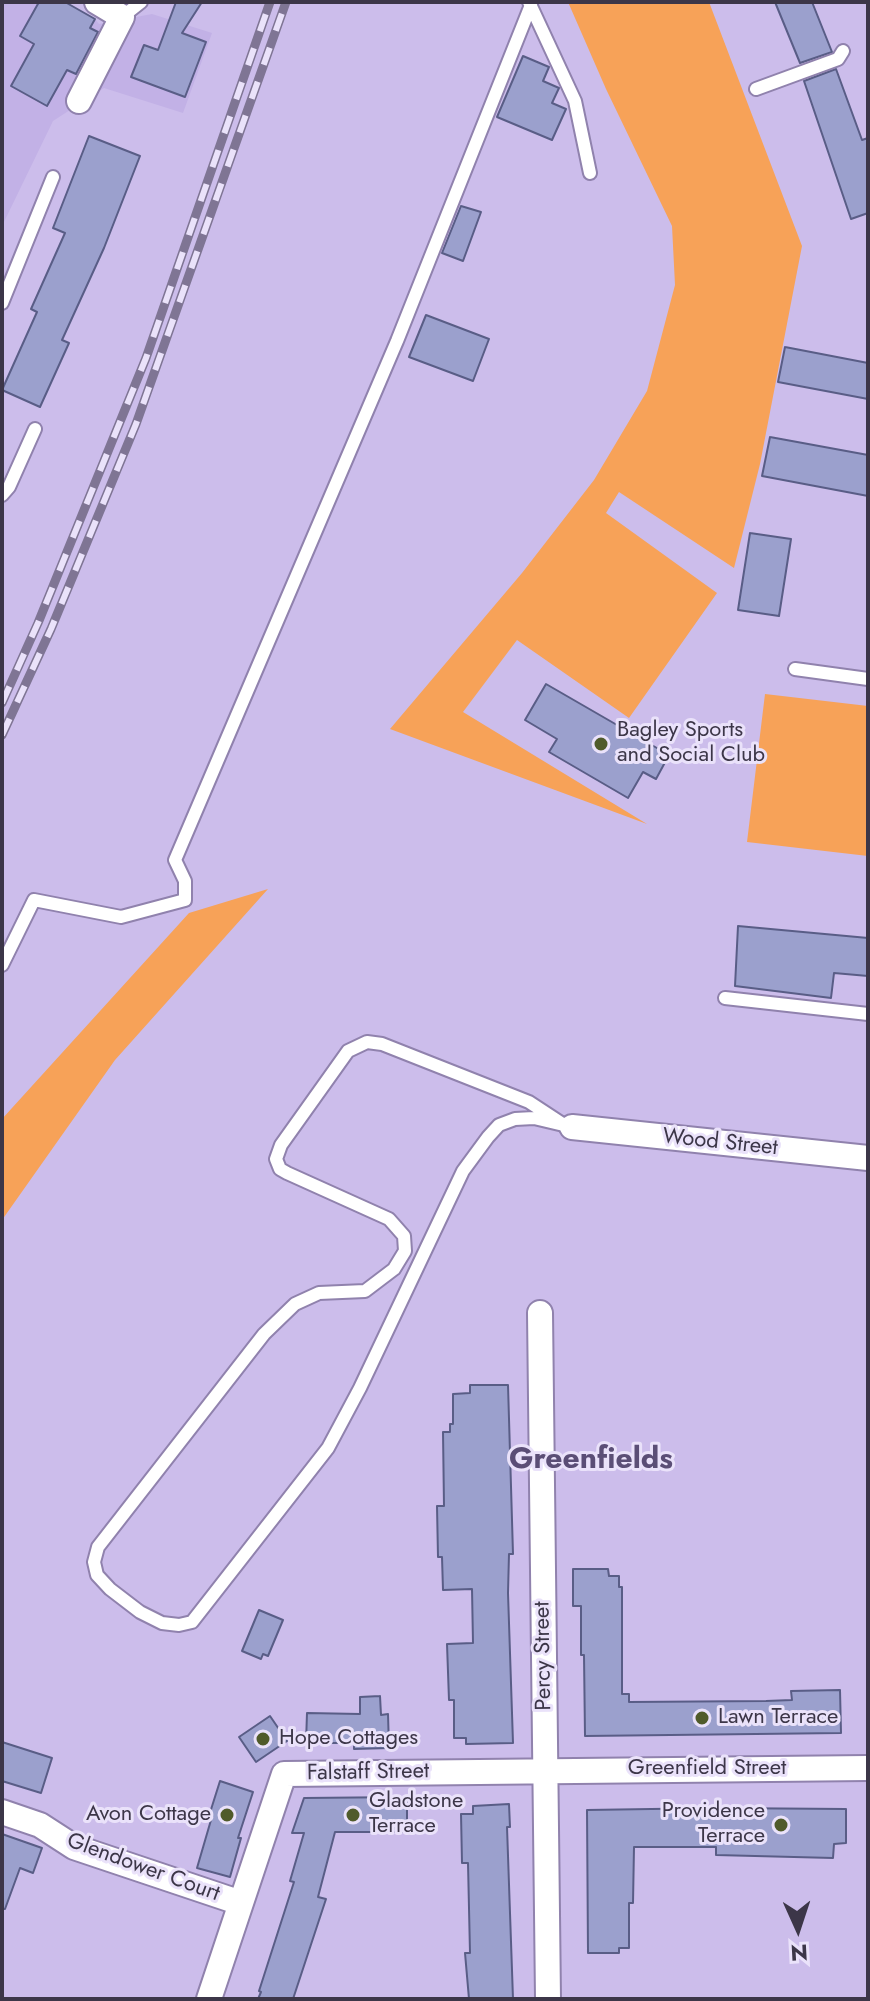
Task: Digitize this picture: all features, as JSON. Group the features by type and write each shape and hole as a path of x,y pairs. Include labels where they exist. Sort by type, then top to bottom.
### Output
{"street":[{"path":"79,101 122,17 97,2"},
{"name":"Wood Street","path":"567,1125 868,1158"},
{"name":"Percy Street","path":"540,1313 548,1999"},
{"name":"Greenfield Street","path":"546,1770 868,1768"},
{"name":"Falstaff Street","path":"209,1999 284,1774 546,1770"},
{"name":"Glendower Court","path":"2,1812 40,1825 74,1847 241,1903"}],"lane":[{"path":"122,17 141,2"},
{"path":"530,4 575,101 590,173"},
{"path":"2,965 34,900 121,917 185,900 185,881 175,860 397,341 530,4"},
{"path":"756,89 838,59 843,51"},
{"path":"2,303 53,177"},
{"path":"2,495 9,487 35,429"},
{"path":"795,669 868,679"},
{"path":"725,998 868,1014"},
{"path":"367,1042 382,1044 529,1102 567,1125 534,1118 515,1119 499,1125 471,1160 328,1448 192,1622 179,1625 162,1623 140,1612 110,1589 97,1575 94,1562 98,1547 264,1334 295,1304 319,1293 365,1291 394,1269 405,1251 404,1236 389,1219 287,1173 280,1169 276,1159 281,1145 348,1051 367,1042"}],"shaded area":[{"path":"2,2 65,2 99,24 152,14 212,33 183,113 104,88 53,121 2,226"},
{"path":"568,2 709,2 802,246 760,464 734,568 619,492 606,513 717,593 629,718 517,640 463,712 647,824 390,729 522,573 594,480 647,391 675,285 672,226"},
{"path":"765,694 868,706 868,856 747,842"},
{"path":"268,889 115,1060 2,1220 2,1119 189,913"}],"building":[{"path":"39,2 65,2 95,19 90,28 98,32 76,74 67,70 47,106 11,86 34,44 20,36"},
{"path":"176,2 202,2 182,33 206,42 185,97 131,77 144,45 158,50"},
{"path":"775,2 812,2 832,52 800,63"},
{"path":"523,56 549,67 543,81 559,88 552,103 566,109 552,140 497,117"},
{"path":"836,69 862,140 868,138 868,213 851,219 804,81"},
{"path":"89,136 140,156 104,248 62,340 69,343 40,407 2,390 37,312 31,309 65,233 53,228"},
{"path":"461,206 481,212 463,261 442,253"},
{"path":"426,315 489,339 473,381 409,357"},
{"path":"785,347 868,363 868,399 778,382"},
{"path":"770,437 868,455 868,496 762,476"},
{"path":"750,533 791,539 779,616 738,610"},
{"name":"Bagley Sports and Social Club","path":"546,684 669,755 656,779 643,772 628,798 549,752 557,739 525,720"},
{"path":"738,926 868,938 868,976 834,973 831,998 735,986"},
{"path":"470,1385 508,1385 513,1554 509,1554 508,1593 513,1743 466,1744 466,1738 454,1738 454,1700 449,1700 447,1644 473,1643 472,1589 443,1590 442,1557 438,1557 437,1506 444,1506 443,1432 450,1432 450,1424 453,1424 453,1394 470,1393"},
{"path":"573,1569 608,1569 609,1576 619,1576 619,1587 622,1587 622,1694 629,1694 629,1702 792,1700 791,1691 840,1690 841,1733 585,1736 581,1606 573,1606"},
{"path":"259,1610 283,1620 268,1656 263,1654 261,1659 242,1651"},
{"path":"380,1696 381,1715 388,1714 389,1748 354,1749 354,1743 306,1743 307,1713 360,1714 360,1697"},
{"name":"Hope Cottages","path":"270,1716 287,1741 256,1762 239,1737"},
{"path":"2,1742 52,1758 41,1793 2,1781"},
{"path":"220,1781 253,1792 238,1838 241,1838 230,1877 197,1868"},
{"path":"407,1797 407,1832 335,1832 318,1897 326,1899 293,1999 258,1999 294,1882 290,1881 304,1833 292,1833 304,1798"},
{"path":"509,1804 510,1827 507,1827 513,1999 469,1999 465,1953 470,1953 468,1863 462,1863 461,1814 473,1814 473,1806"},
{"path":"846,1809 846,1843 834,1844 833,1858 716,1855 716,1847 634,1847 629,1948 619,1948 619,1953 588,1953 587,1810"},
{"path":"2,1834 42,1848 33,1873 20,1868 5,1909 2,1909"}],"railway":[{"path":"2,703 38,623 146,358 270,2"},
{"path":"2,735 51,629 136,424 286,2"}],"place":[{"name":"Bagley Sports and Social Club","path":"601,744"},
{"name":"Lawn Terrace","path":"702,1718"},
{"name":"Hope Cottages","path":"263,1739"},
{"name":"Avon Cottage","path":"227,1815"},
{"name":"Gladstone Terrace","path":"353,1815"},
{"name":"Providence Terrace","path":"781,1825"}],"district":[{"name":"Greenfields","path":"591,1461"}]}
